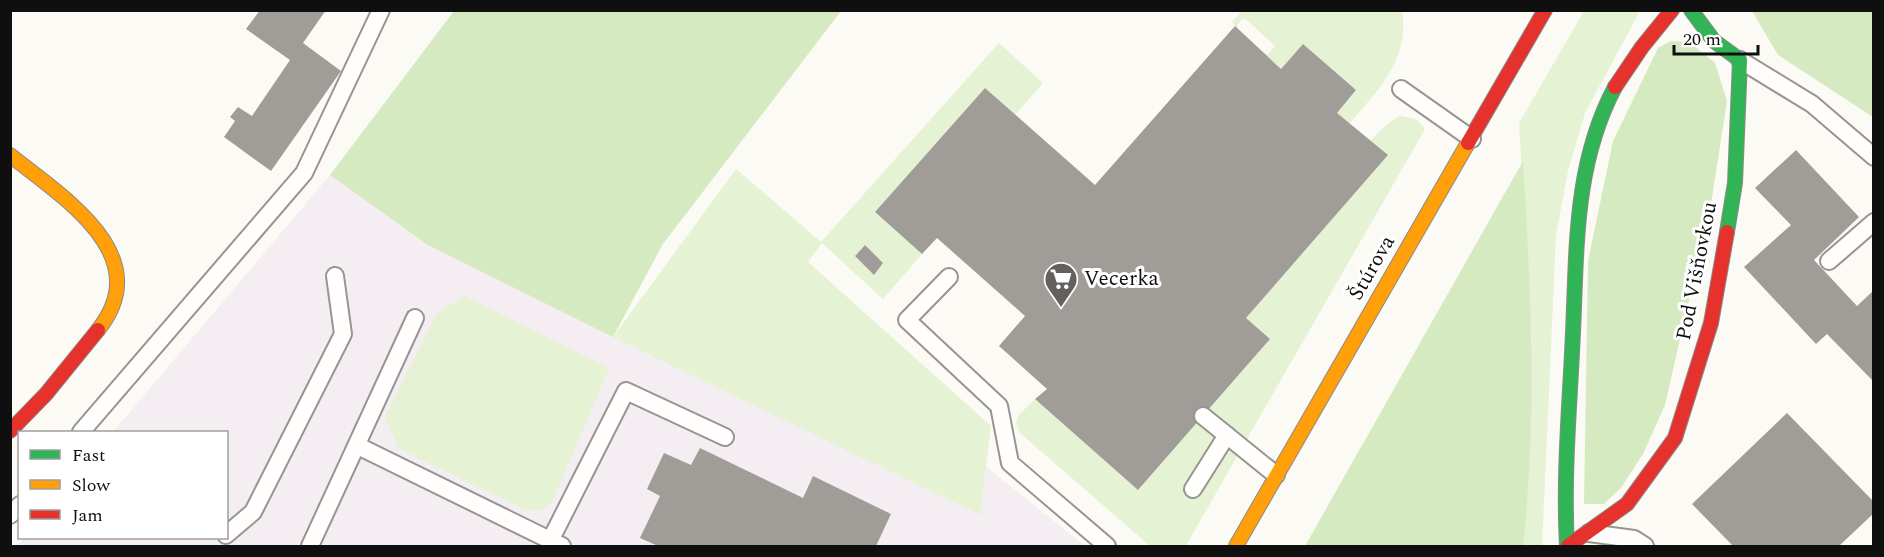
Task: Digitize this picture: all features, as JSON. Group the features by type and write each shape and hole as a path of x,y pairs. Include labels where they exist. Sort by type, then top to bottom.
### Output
{"street":[{"name":"Štúrova","path":"1236,546 1545,10"},
{"path":"1567,546 1564,500 1578,224 1591,146 1600,117 1620,79 1642,44 1672,10"},
{"path":"1691,10 1714,41 1740,60"},
{"name":"Pod Višňovkou","path":"1567,546 1627,504 1675,438 1712,323 1735,183 1740,60"},
{"path":"10,155 70,203 102,234 118,272 111,313 46,394 10,431"}],"lane":[{"path":"82,431 304,173 381,10"},
{"path":"1740,60 1812,104 1874,158"},
{"path":"1401,88 1472,139"},
{"path":"1830,261 1874,222"},
{"path":"228,533 253,512 343,334 335,276"},
{"path":"949,277 907,320 999,406 1010,463 1107,546"},
{"path":"310,546 415,318"},
{"path":"358,446 556,544 626,391 725,437"},
{"path":"1203,416 1276,475"},
{"path":"1193,489 1227,435"},
{"path":"1587,533 1634,539 1645,546"}],"shaded area":[{"path":"330,175 428,245 980,515 986,467 1085,546 17,546 23,539 228,539 228,431 114,431"}],"green space":[{"path":"454,11 841,11 663,244 613,337 428,245 330,175"},
{"path":"1242,11 1402,11 1401,44 1397,59 1381,86 1349,124 1337,113 1356,90 1303,44 1281,69 1267,55 1275,46 1247,20 1243,19 1237,25 1238,29 1232,22"},
{"path":"1584,11 1640,11 1585,113 1568,171 1556,235 1542,546 1523,546 1528,470 1530,305 1519,123"},
{"path":"1752,11 1873,11 1873,117 1778,55"},
{"path":"1671,41 1689,42 1715,63 1727,101 1711,204 1665,405 1643,454 1621,488 1604,504 1584,504 1588,261 1613,141 1658,48"},
{"path":"999,43 1043,83 1015,115 985,88 875,212 922,254 883,299 822,243 808,262 991,426 980,515 613,337 736,169 821,242","holes":["864,245 883,263 874,274 855,256"]},
{"path":"1400,116 1416,119 1425,129 1188,542 1185,546 1150,546 1020,433 1016,424 1018,416 1035,399 1138,490 1270,339 1246,318 1388,155 1370,141 1387,124"},
{"path":"1523,161 1530,306 1531,402 1523,546 1305,546"},
{"path":"465,296 609,368 552,502 541,510 526,510 399,449 385,417 437,313"}],"building":[{"path":"260,10 326,10 303,43 341,71 271,171 224,137 235,121 230,117 238,107 252,116 290,60 246,29"},
{"path":"1235,26 1281,69 1303,44 1356,90 1337,113 1388,155 1246,318 1270,339 1138,490 1035,399 1047,389 999,346 1025,316 937,238 922,254 875,212 985,88 1095,185"},
{"path":"1796,150 1859,217 1814,260 1857,306 1874,290 1874,382 1827,334 1816,344 1744,267 1791,225 1755,188"},
{"path":"865,245 883,263 874,275 855,256"},
{"path":"1787,413 1874,502 1874,513 1839,546 1733,546 1692,504"},
{"path":"700,448 803,498 813,476 891,514 876,546 658,546 640,538 660,496 647,489 664,453 691,465"}],"traffic: fast":[{"path":"1691,10 1714,41 1740,60 1735,183 1727,232"},
{"path":"1567,546 1567,439 1580,207 1592,146 1615,87"}],"traffic: slow":[{"path":"1236,546 1468,143"},
{"path":"10,155 77,209 96,230 110,253 117,277 114,303 98,330"}],"traffic: jam":[{"path":"1468,143 1545,10"},
{"path":"1615,87 1642,47 1672,10"},
{"path":"1568,546 1627,504 1675,438 1711,323 1727,232"},
{"path":"10,431 46,394 98,330"}],"place":[{"name":"Vecerka","path":"1061,308"}]}
